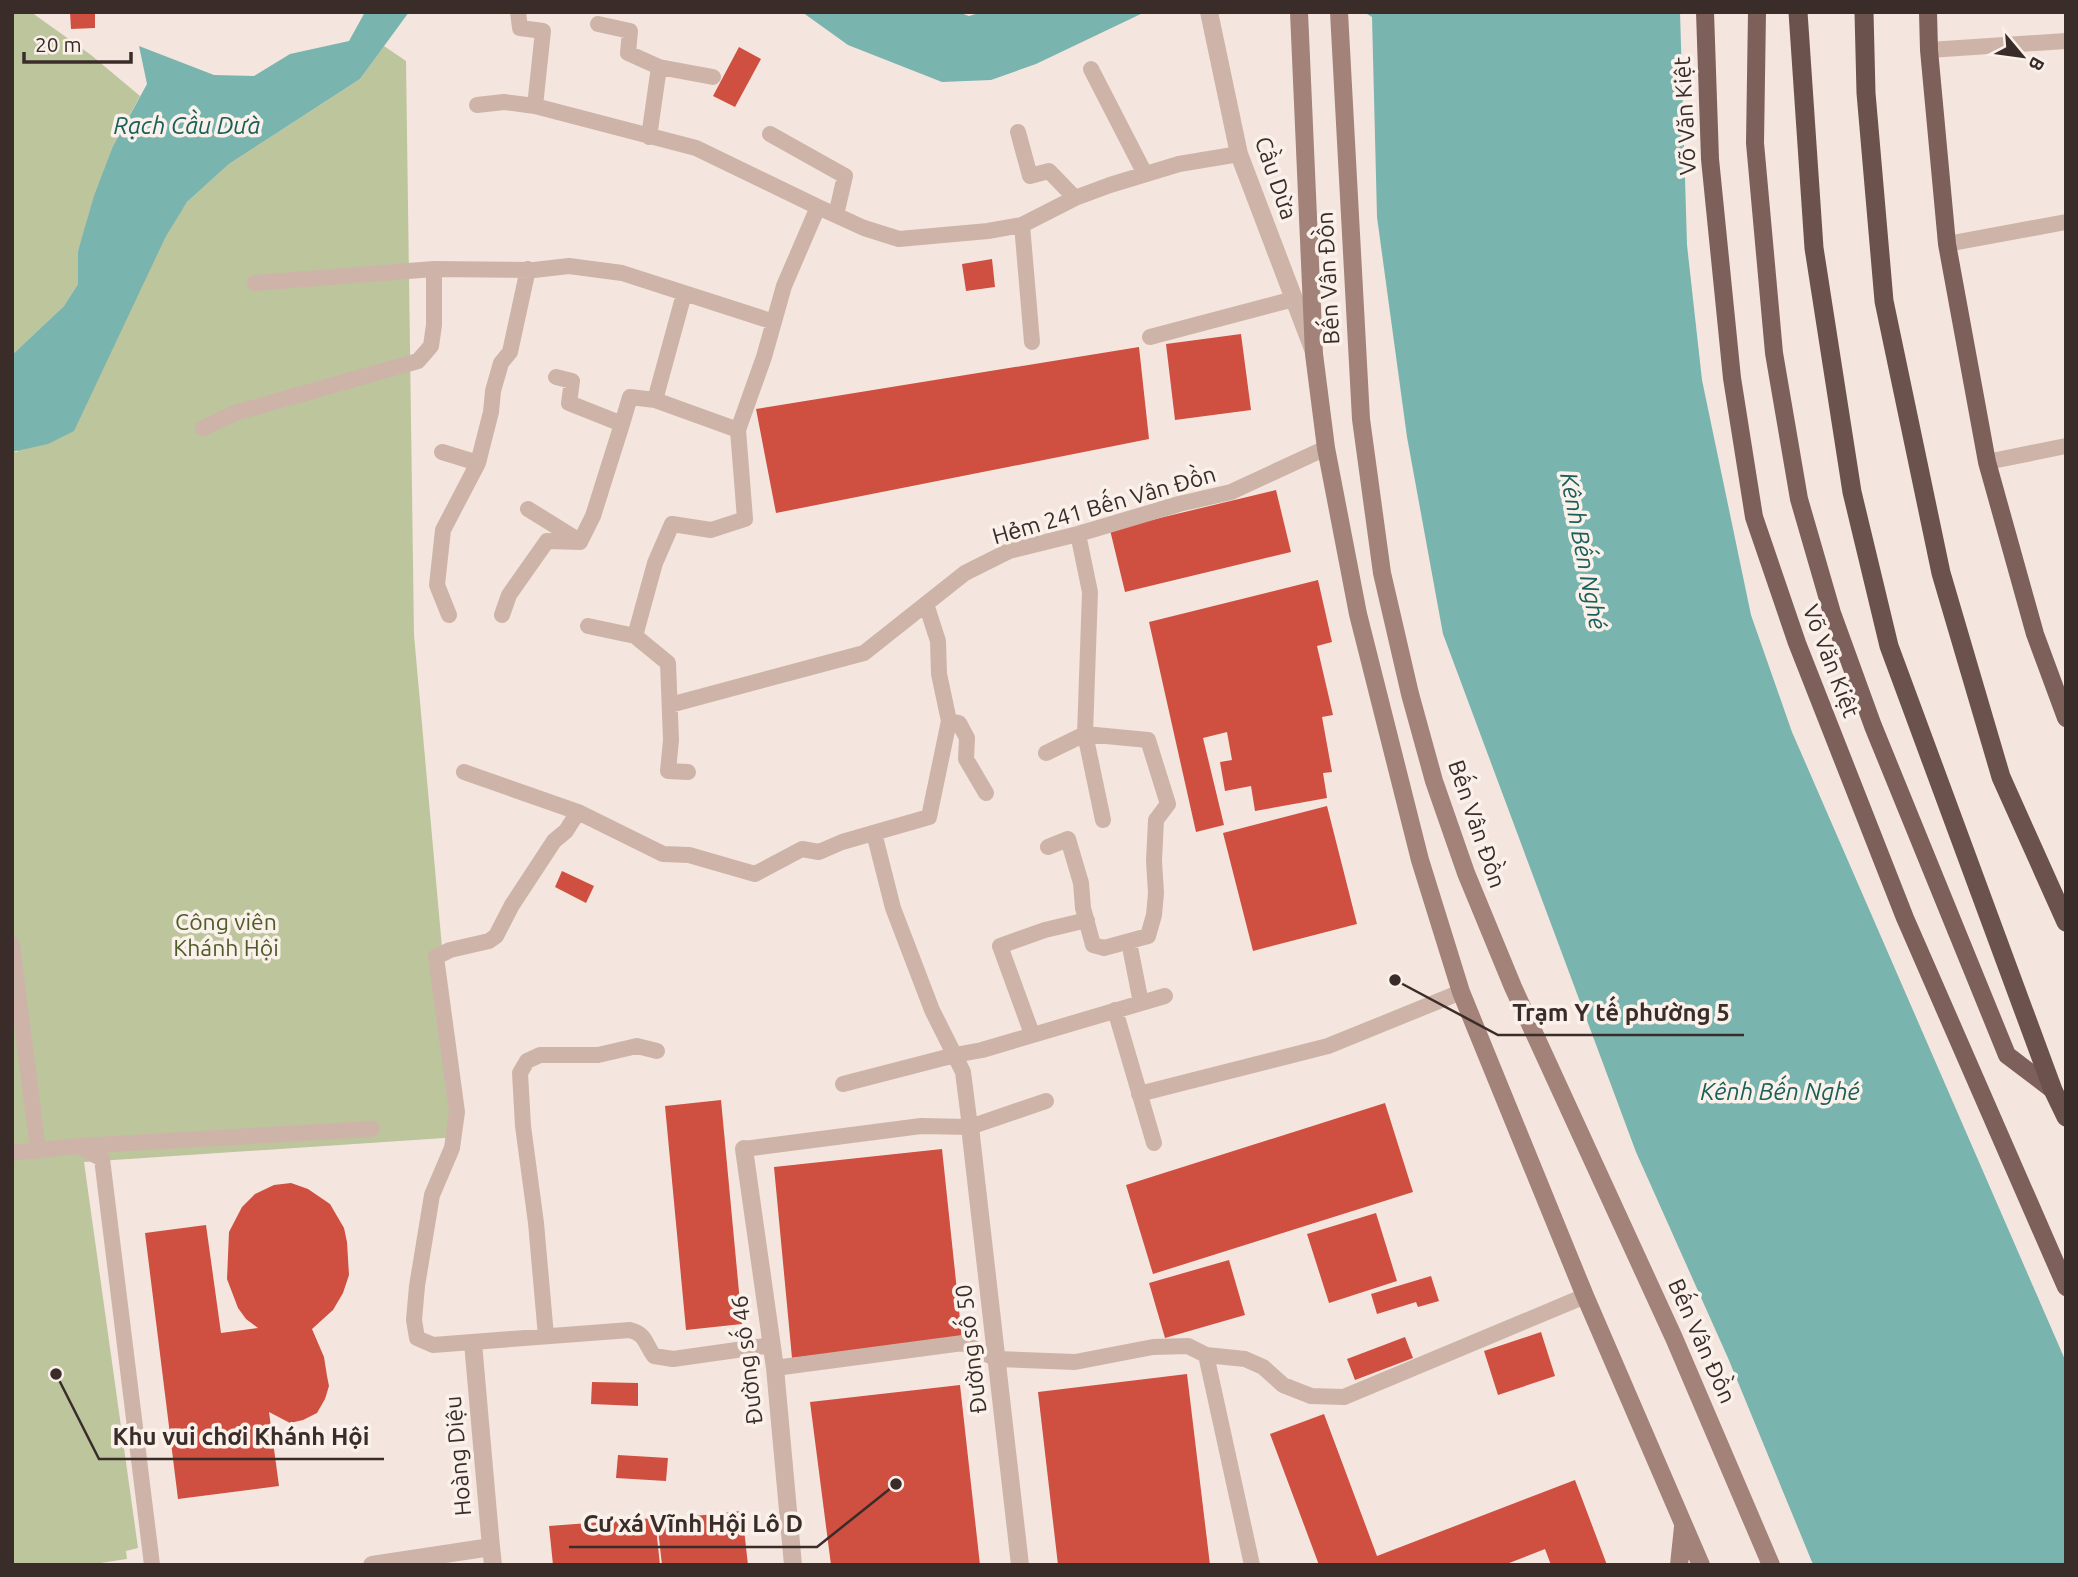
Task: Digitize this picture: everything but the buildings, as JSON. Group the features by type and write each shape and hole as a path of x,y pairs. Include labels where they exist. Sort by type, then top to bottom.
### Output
{"highway":[{"path":"1798,12 1814,248 1852,492 1889,646 2053,1090 2066,1117"},
{"path":"1864,12 1866,93 1884,301 1941,573 2001,777 2066,922"}],"main road":[{"name":"Bến Vân Đồn","path":"1299,12 1314,354 1326,448 1358,614 1420,860 1461,992 1585,1296 1701,1565"},
{"name":"Bến Vân Đồn","path":"1339,12 1361,419 1370,492 1385,586 1434,781 1466,873 1513,987 1674,1338 1771,1565"},
{"name":"Võ Văn Kiệt","path":"1705,12 1712,173 1732,378 1754,517 1797,643 1905,918 2066,1287"},
{"path":"1757,12 1755,143 1774,353 1799,499 1832,613 1872,726 2007,1055 2053,1090"},
{"path":"1927,12 1947,244 1987,462 2035,634 2066,718"},
{"path":"1679,1565 1684,1524"}],"street":[{"name":"Cầu Dừa","path":"1209,12 1239,154 1314,354"},
{"name":"Đường số 50","path":"970,1127 1020,1565"},
{"name":"Đường số 46","path":"744,1149 775,1368 793,1565"},
{"name":"Hoàng Diệu","path":"472,1343 492,1556"},
{"path":"372,1565 492,1556"}],"lane":[{"path":"518,12 520,27 543,32 535,106"},
{"path":"598,24 630,31 628,53 659,67 713,77"},
{"path":"1929,50 2066,41"},
{"path":"649,137 659,67"},
{"path":"1091,69 1145,174"},
{"path":"477,105 504,102 535,106 696,148 818,207 899,239 988,231 1022,225 1075,198 1145,174 1179,164 1239,154"},
{"path":"1018,132 1030,176 1049,171 1075,198"},
{"path":"769,134 845,176 836,215"},
{"path":"635,636 655,563 671,524 711,530 746,519 738,430 785,286 818,207"},
{"path":"1947,244 2066,222"},
{"path":"1022,225 1032,342"},
{"path":"255,283 434,269 528,270 569,266 622,273 774,322"},
{"path":"203,428 235,413 418,360 431,346 434,325 434,269"},
{"path":"449,615 437,585 443,530 478,463 491,411 493,391 501,363 510,352 528,270"},
{"path":"655,400 684,294"},
{"path":"1150,337 1294,299"},
{"path":"556,377 572,381 569,403 622,424"},
{"path":"580,542 593,516 630,397 655,400 738,430"},
{"path":"1987,462 2066,446"},
{"name":"Hẻm 241 Bến Vân Đồn","path":"670,705 864,653 965,573 1009,551 1231,492 1326,448"},
{"path":"442,452 478,463"},
{"path":"528,509 580,542"},
{"path":"1079,534 1090,592 1085,734 1103,820"},
{"path":"502,615 509,595 547,541 580,542"},
{"path":"464,772 578,812 663,854 690,855 755,874 802,849 818,852 929,817 949,721 939,674 937,641 926,604"},
{"path":"588,626 635,636 668,663 671,740 668,771 688,772"},
{"path":"949,721 959,723 967,738 966,759 986,793"},
{"path":"1046,753 1085,734 1148,740 1168,804 1156,820 1156,893 1148,936 1104,948 1093,945 1082,883 1068,839 1048,847"},
{"path":"578,812 566,831 554,841 512,905 496,936 436,957 457,1112 452,1149 432,1195 417,1286 414,1320 417,1338 433,1345 630,1330 640,1332 654,1356 673,1359 772,1345"},
{"path":"874,833 893,908 932,1010 963,1072 970,1127"},
{"path":"1032,1034 1000,946 1045,930 1087,920"},
{"path":"1129,942 1141,1003"},
{"path":"12,946 38,1150"},
{"path":"1139,1094 1328,1046 1461,992"},
{"path":"843,1084 982,1050 1165,996"},
{"path":"1115,1010 1154,1143"},
{"path":"546,1336 536,1223 523,1126 520,1073 527,1060 540,1055 598,1055 638,1046 657,1051"},
{"path":"744,1149 921,1126 970,1127 1046,1101"},
{"path":"12,1153 79,1146 372,1129"},
{"path":"79,1146 102,1159 152,1565"},
{"path":"775,1368 963,1343 997,1359 1075,1362 1153,1347 1188,1346 1206,1355 1245,1359 1262,1367 1283,1385 1311,1396 1344,1397 1585,1296"},
{"path":"1206,1355 1252,1565"}],"green space":[{"path":"12,12 31,12 91,55 140,96 113,146 78,251 78,284 64,306 12,355"},
{"name":"Công viên Khánh Hội","path":"384,46 406,61 414,635 459,1137 84,1162 138,1548 126,1551 127,1559 87,1565 12,1565 12,452 17,452 187,202 229,164 360,79"}],"water":[{"name":"Rạch Cầu Dừa","path":"365,12 409,12 360,79 229,164 187,202 166,236 74,431 48,444 12,452 12,355 64,306 78,284 78,251 94,196 113,146 147,84 139,46 214,75 254,76 290,54 349,41"},
{"path":"802,12 958,12 969,16 982,12 1145,12 1036,64 991,80 942,82 848,45"},
{"name":"Kênh Bến Nghé","path":"1364,12 1680,12 1687,245 1702,380 1751,615 1792,732 2066,1362 2066,1565 1814,1565 1812,1562 1728,1358 1636,1152 1443,634 1407,437 1377,217 1372,17"}],"place":[{"name":"Trạm Y tế phường 5","path":"1395,980"},
{"name":"Khu vui chơi Khánh Hội","path":"56,1374"},
{"name":"Cư xá Vĩnh Hội Lô D","path":"896,1484"}]}
